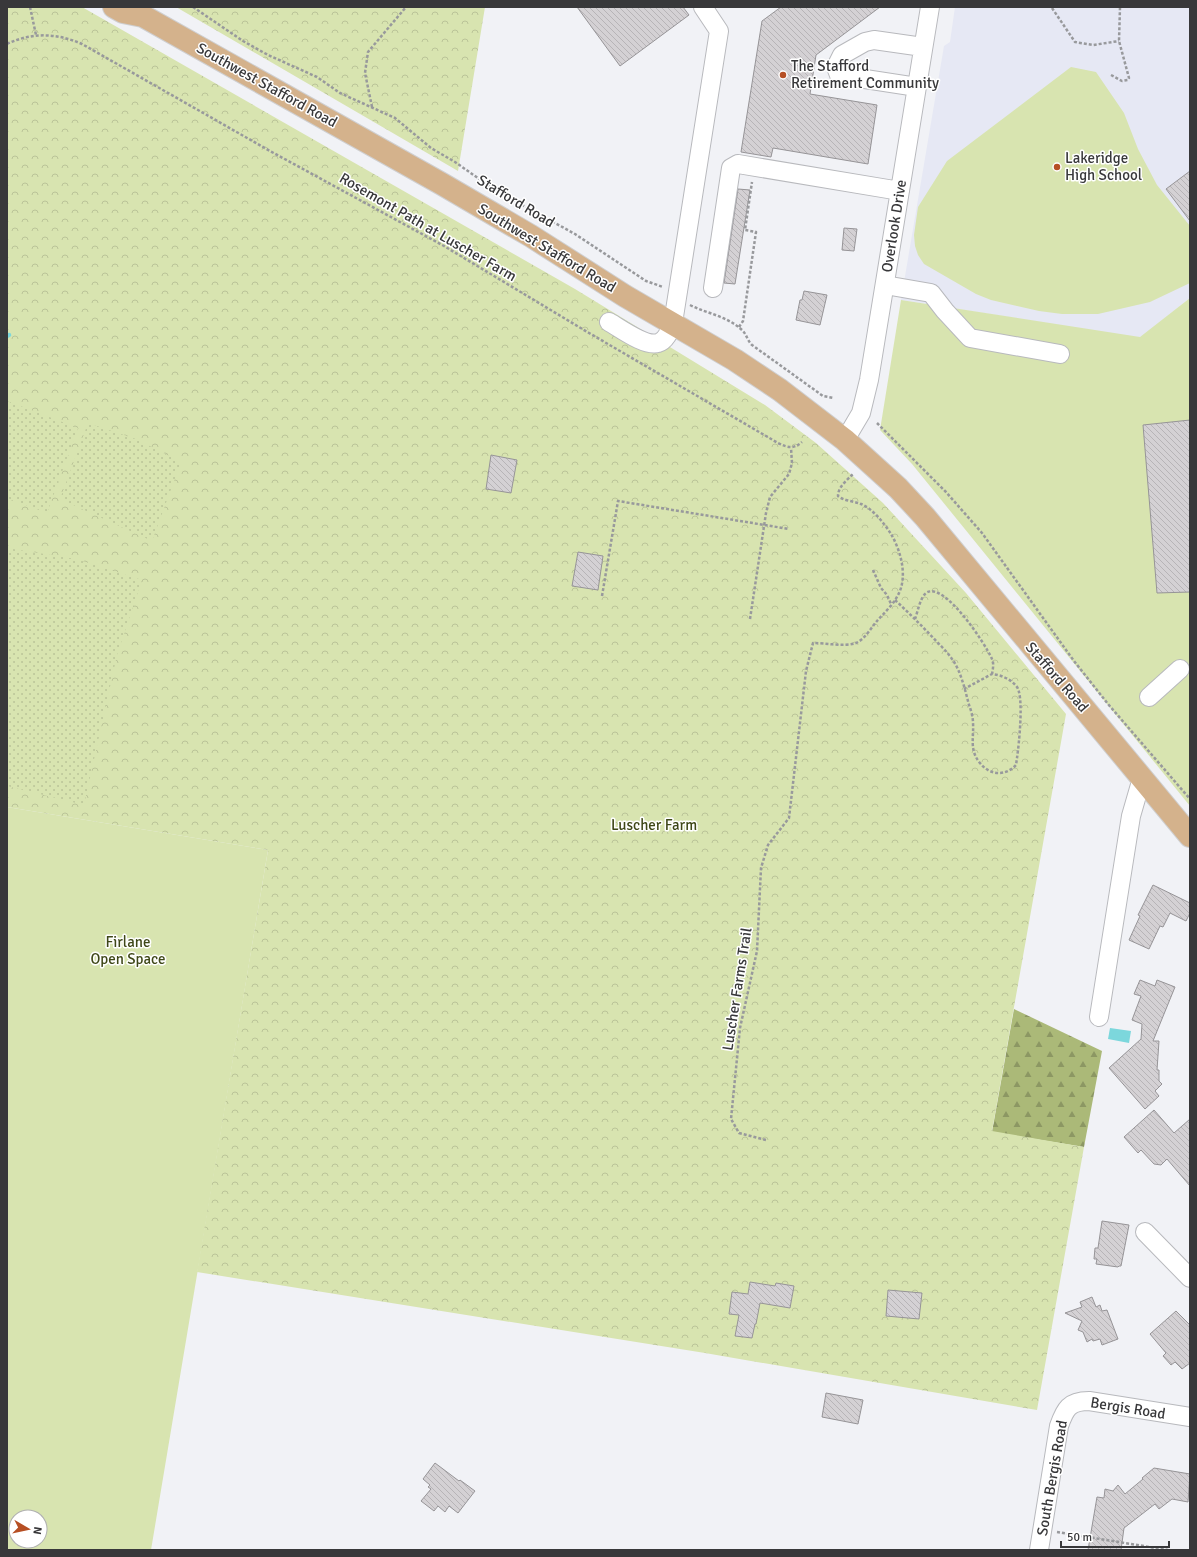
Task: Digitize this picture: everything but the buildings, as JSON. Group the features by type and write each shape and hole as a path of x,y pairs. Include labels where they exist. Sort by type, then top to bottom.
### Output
{"main road":[{"name":"Southwest Stafford Road","path":"114,7 123,12 139,11 449,188 531,236 625,296 759,376 818,418 845,440 898,488 925,517"},
{"name":"Stafford Road","path":"925,517 1190,836"}],"street":[{"path":"609,322 640,340 651,343 659,343 665,338 672,323 719,31 703,7"},
{"name":"Overlook Drive","path":"845,440 861,413 864,400 885,285 930,7"},
{"path":"917,88 839,75 836,67 842,55 865,42 874,40 923,47"},
{"path":"713,288 731,168 738,164 900,191"},
{"path":"885,285 931,293 945,311 970,338 1060,354"},
{"path":"1149,697 1180,669"},
{"path":"1099,1017 1131,816 1142,778"},
{"path":"1145,1232 1190,1278"},
{"name":"Bergis Road","path":"1068,1407 1079,1402 1089,1401 1190,1417"},
{"name":"South Bergis Road","path":"1039,1550 1059,1426 1064,1412 1068,1407"}],"path":[{"path":"30,7 36,35"},
{"name":"Stafford Road","path":"193,7 243,41 268,55 317,77 340,94 395,118 432,148 456,162 495,190 575,234 646,281 663,287 698,309 732,321 746,334 747,340 752,345 823,396 834,398"},
{"path":"372,108 365,73 368,52 406,7"},
{"path":"1111,76 1122,81 1128,80 1129,78 1119,41 1120,7"},
{"path":"1052,8 1075,42 1093,46 1119,41"},
{"name":"Rosemont Path at Luscher Farm","path":"7,44 22,38 36,35 59,36 82,44 270,151 444,246 764,436 791,448"},
{"path":"739,327 743,321 756,232 745,230 755,166"},
{"path":"877,423 946,492 982,533 1074,661 1108,704 1190,799"},
{"path":"750,619 764,524 770,497 789,474 792,463 791,448 802,442"},
{"path":"853,474 840,488 838,491 838,496 842,499 861,504 879,519 891,534 899,552 903,570 901,586 895,600 891,604 887,595 881,588 873,570"},
{"path":"602,596 618,501 789,529"},
{"path":"915,619 923,597 927,593 933,591 942,594 975,630 993,660 994,667 992,674"},
{"path":"895,600 953,659 964,689 973,723 972,745 976,758 981,765 990,771 1000,773 1007,772 1016,765 1017,758 1020,710 1020,695 1017,688 1005,677 992,674 964,689"},
{"name":"Luscher Farms Trail","path":"766,1140 739,1133 732,1119 740,1028 757,951 760,868 768,845 789,818 806,671 813,642 845,644 855,643 863,638 891,604"},
{"path":"1042,1529 1168,1550"}],"shaded area":[{"name":"Lakeridge High School","path":"955,7 1190,7 1190,298 1140,338 901,300 944,46 950,42"}],"green space":[{"name":"Luscher Farm","path":"7,7 82,7 575,289 765,405 816,443 883,503 966,593 1066,714 992,1131 1084,1147 1037,1410 705,1353 197,1272 268,850 7,807"},
{"path":"176,7 485,7 458,171"},
{"path":"1071,67 1096,72 1124,113 1138,149 1157,185 1190,226 1190,283 1150,302 1098,314 1062,314 1039,311 991,300 976,294 924,264 918,255 915,246 914,235 918,207 947,161"},
{"path":"1190,298 1190,806 912,464 880,430 901,300 1140,337"},
{"path":"10,402 78,428 47,513 7,498 7,411"},
{"path":"88,423 136,439 181,462 152,541 60,499"},
{"path":"7,548 76,559 142,580 117,655 84,805 7,786"},
{"name":"Firlane Open Space","path":"7,807 268,850 151,1550 7,1550"},
{"path":"1014,1009 1102,1051 1084,1147 992,1132"}],"water":[{"path":"1110,1028 1131,1031 1129,1043 1108,1039"}],"place":[{"name":"The Stafford Retirement Community","path":"783,75"},
{"name":"Lakeridge High School","path":"1057,167"}]}
